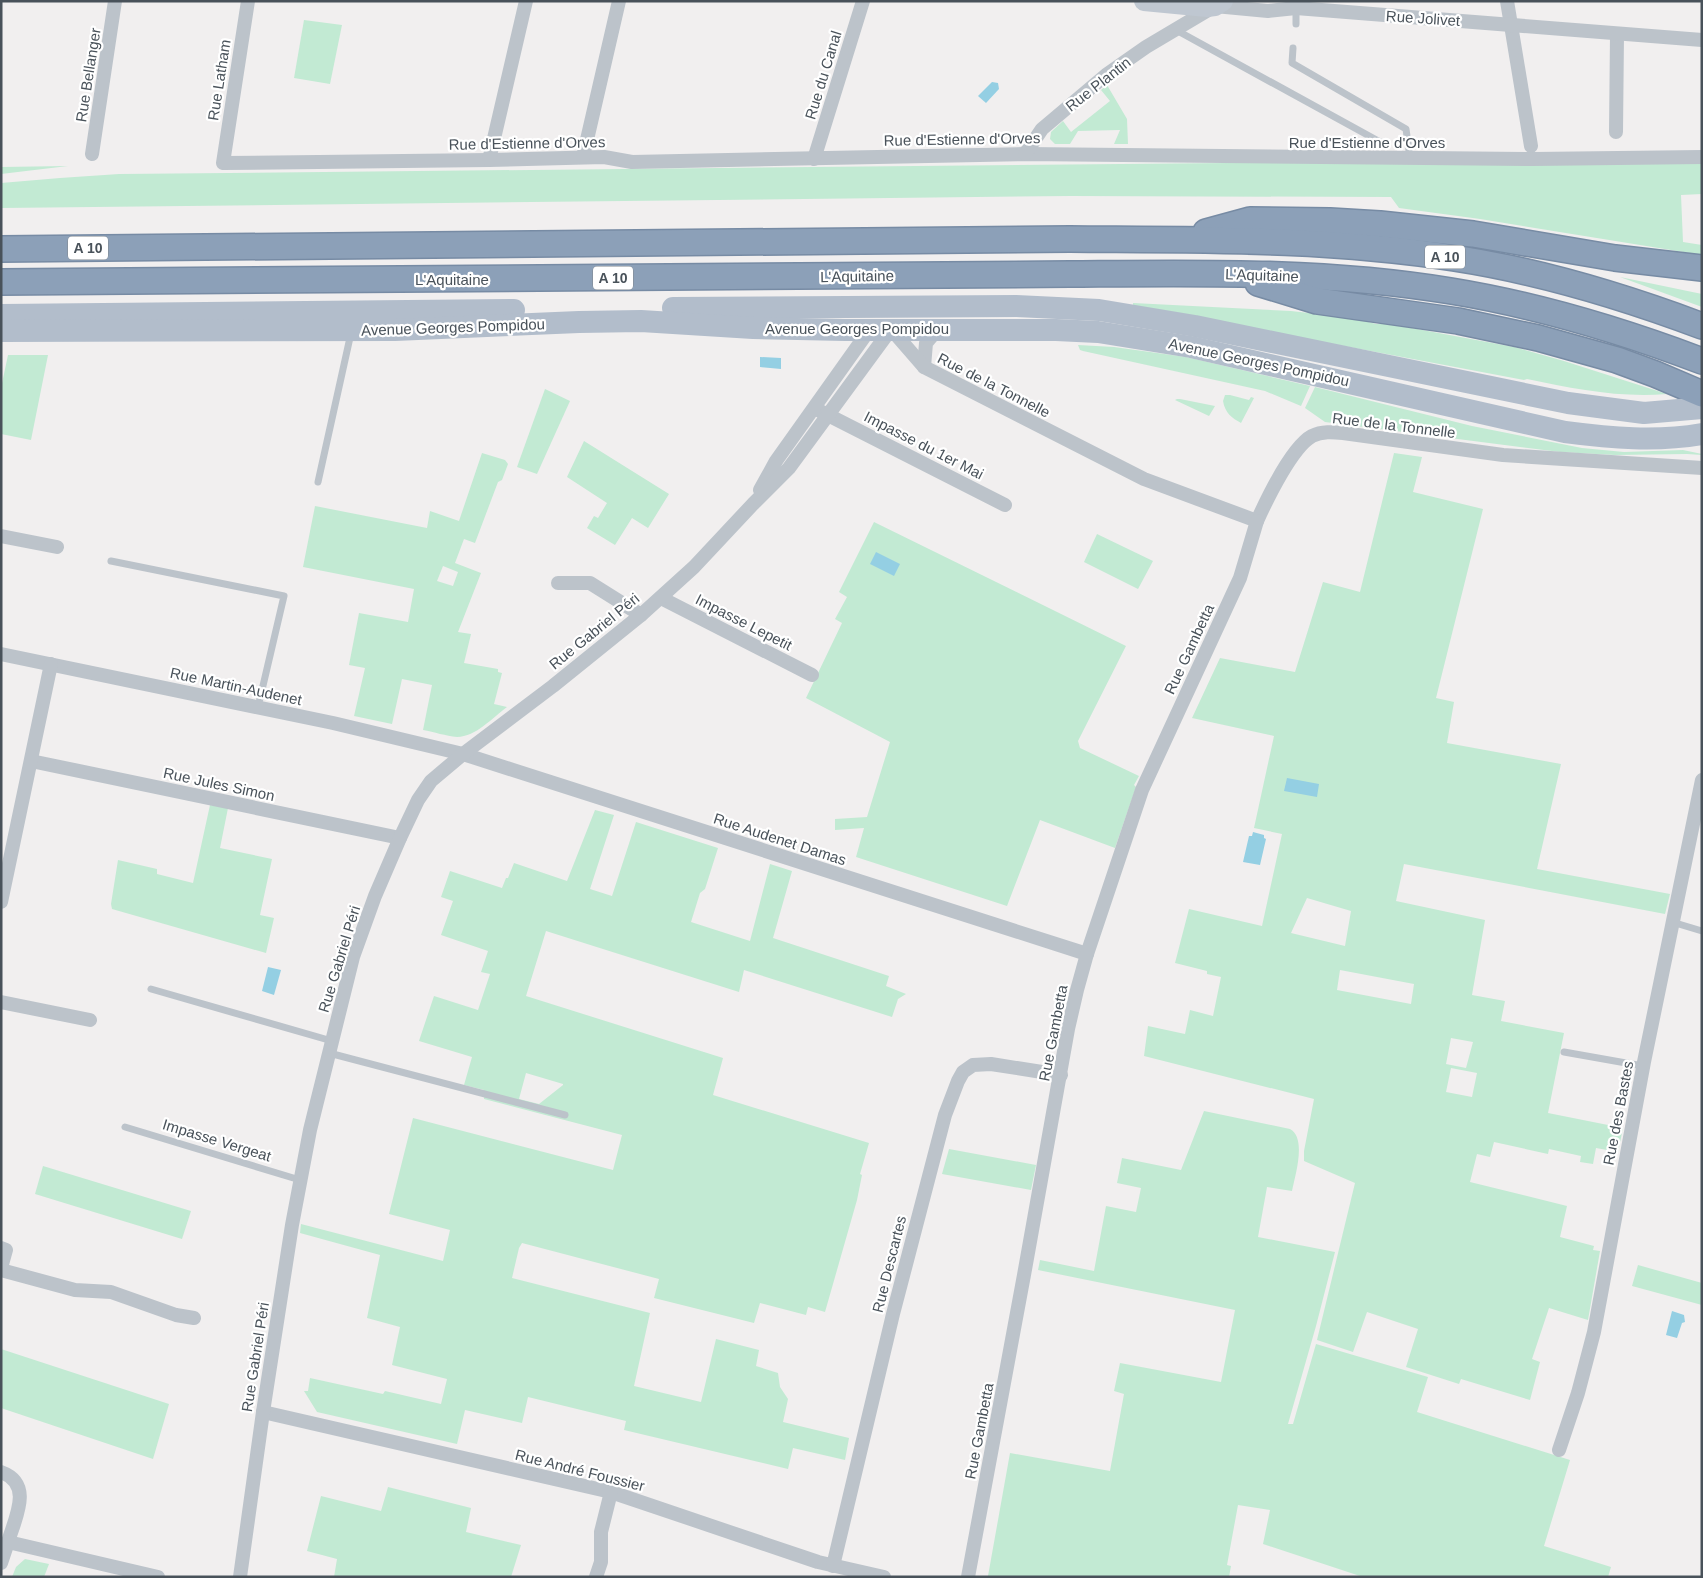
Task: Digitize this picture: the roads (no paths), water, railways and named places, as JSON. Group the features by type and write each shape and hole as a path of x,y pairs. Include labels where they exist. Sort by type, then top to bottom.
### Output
{"highway":[{"path":"1180,240 1250,220 1330,221 1380,224 1473,234 1615,258 1702,268"},
{"name":"A 10","path":"1,249 1180,240 1316,243 1456,258 1525,271 1593,289 1660,310 1702,326"},
{"path":"1615,258 1702,279"},
{"path":"1225,273 1317,301 1458,321 1538,338 1616,360 1655,374 1697,404"},
{"name":"L'Aquitaine","path":"1,282 1225,273 1324,277 1450,291 1518,304 1649,341 1702,361"}],"main road":[{"name":"Avenue Georges Pompidou","path":"1,315 884,306 1060,307 1099,310 1195,326 1568,403 1644,413 1697,404"},
{"name":"Avenue Georges Pompidou","path":"1,331 395,330 632,321 677,322 753,328 1056,330 1113,334 1191,347 1565,432 1607,438 1646,440 1702,434"}],"street":[{"name":"Rue Bellanger","path":"92,154 115,1"},
{"name":"Rue Latham","path":"223,163 248,1"},
{"path":"489,160 526,1"},
{"path":"583,157 619,1"},
{"name":"Rue du Canal","path":"814,159 863,1"},
{"name":"Rue Jolivet","path":"1144,1 1207,7 1219,4 1268,11 1285,6 1702,40"},
{"path":"1506,1 1531,146"},
{"name":"Rue Plantin","path":"1025,154 1042,130 1091,88 1146,47 1219,4"},
{"path":"1179,27 1182,5"},
{"path":"1616,132 1617,34"},
{"name":"Rue d'Estienne d'Orves","path":"223,163 583,157 612,158 632,162 1025,154 1410,159 1702,157"},
{"name":"Rue Gabriel Péri","path":"240,1577 263,1412 300,1180 330,1047 353,957 375,896 418,800 431,781 462,754 553,686 661,598 694,567 789,468 828,415 881,329 884,306"},
{"name":"Rue Gabriel Péri","path":"753,504 776,461 815,409 881,329"},
{"name":"Rue de la Tonnelle","path":"881,329 924,367 1144,479 1257,521 1266,500 1297,451 1313,436 1326,432 1503,455 1702,468"},
{"name":"Rue de la Tonnelle","path":"924,367 926,343 938,329"},
{"name":"Impasse du 1er Mai","path":"815,409 1005,505"},
{"name":"Rue Gambetta","path":"968,1577 1073,1006 1087,954 1142,790 1240,578 1257,521"},
{"path":"1,536 57,547"},
{"path":"558,583 590,583 642,615"},
{"name":"Impasse Lepetit","path":"661,598 812,675"},
{"name":"Rue Martin-Audenet","path":"1,654 333,723 462,754"},
{"path":"1,902 51,664"},
{"name":"Rue Audenet Damas","path":"462,754 1087,954"},
{"name":"Rue Jules Simon","path":"31,761 400,838"},
{"name":"Rue des Bastes","path":"1558,1450 1578,1392 1594,1332 1643,1066 1702,780"},
{"path":"1,1002 90,1020"},
{"name":"Rue Descartes","path":"834,1566 893,1314 936,1145 958,1081 968,1068 981,1064 1061,1075"},
{"path":"1,1248 6,1250 1,1269 75,1290 111,1292 176,1315 194,1318"},
{"name":"Rue André Foussier","path":"263,1412 611,1492 818,1562 881,1576"},
{"path":"1,1472 11,1476 20,1488 19,1504 1,1563"},
{"path":"596,1577 601,1562 601,1532 611,1492"},
{"path":"8,1542 158,1577"}],"lane":[{"path":"1285,6 1296,24"},
{"path":"1179,27 1382,143"},
{"path":"1294,48 1292,63 1406,129 1410,159"},
{"path":"318,482 352,330"},
{"path":"111,561 284,596 258,708"},
{"path":"1672,922 1702,931"},
{"path":"151,989 330,1047 565,1115"},
{"path":"1564,1052 1643,1066"},
{"name":"Impasse Vergeat","path":"125,1127 300,1180"}],"water":[{"path":"992,82 998,83 999,89 986,103 978,96"},
{"path":"760,357 781,358 781,369 760,367"},
{"path":"876,552 900,564 894,576 870,564"},
{"path":"1287,778 1319,784 1317,797 1284,791"},
{"path":"1253,832 1264,835 1266,839 1260,865 1243,862 1249,836 1252,836"},
{"path":"268,967 281,970 274,995 262,991"},
{"path":"1672,1311 1684,1315 1685,1322 1682,1323 1677,1338 1666,1335"}]}
